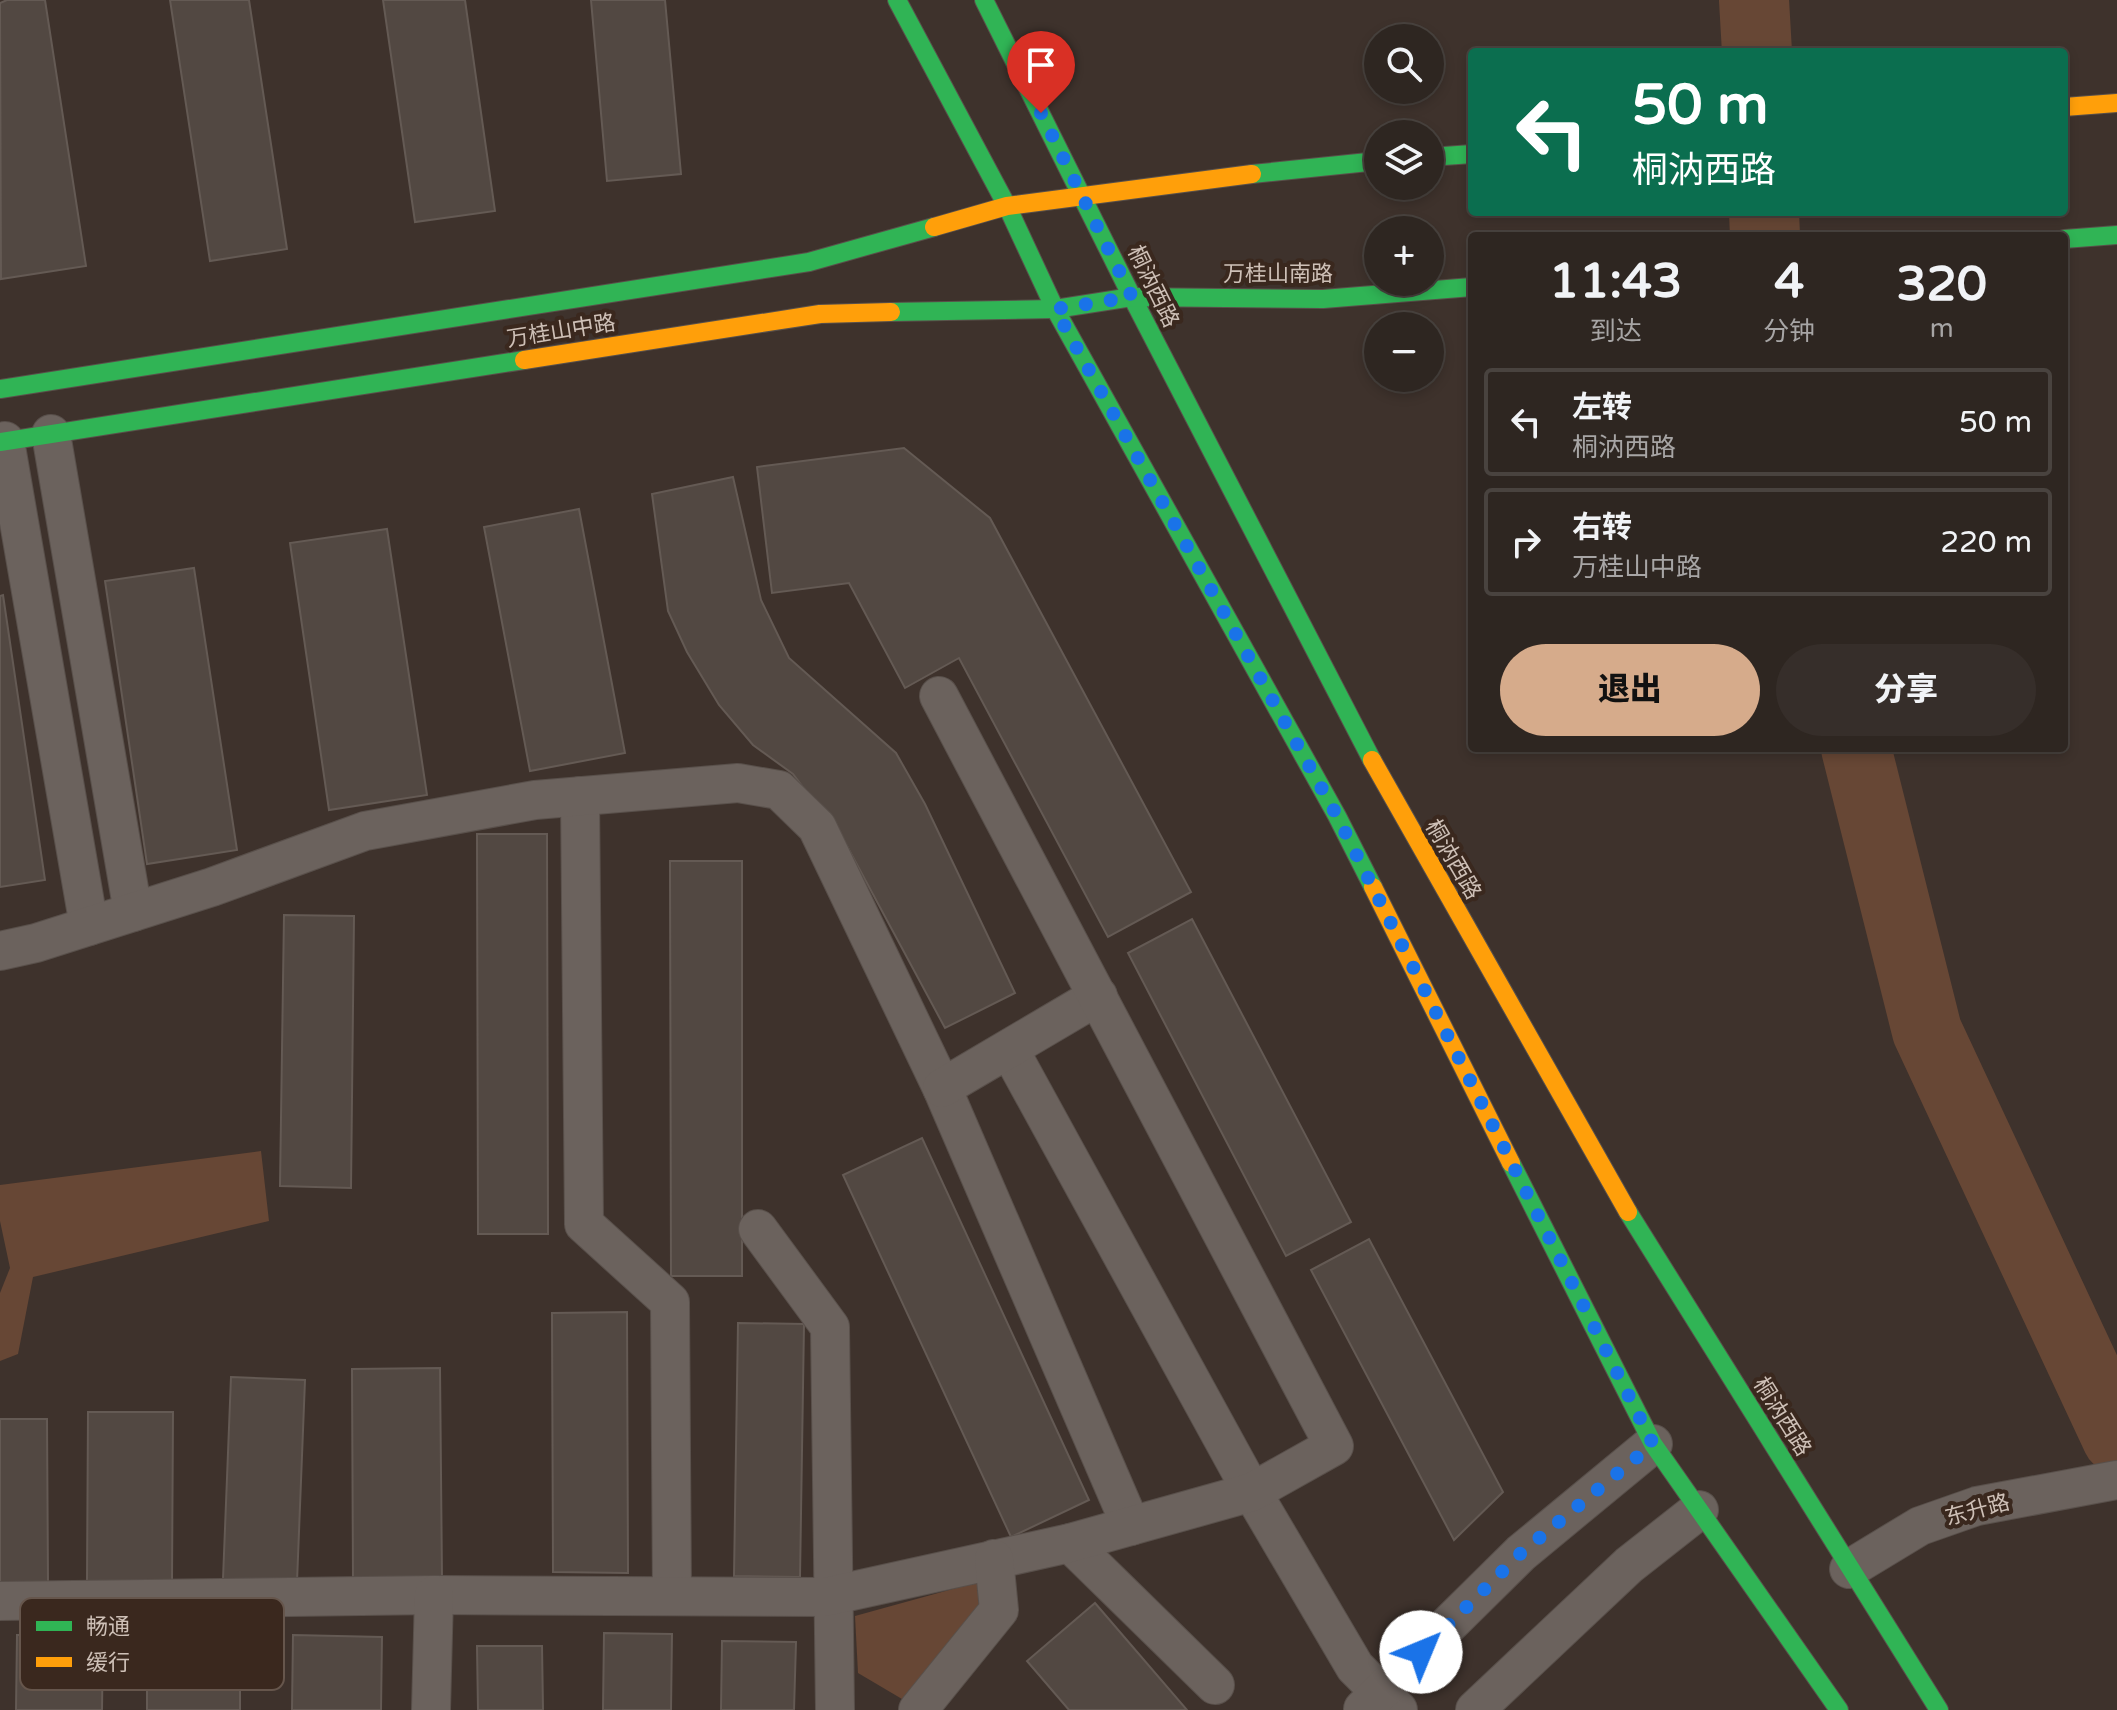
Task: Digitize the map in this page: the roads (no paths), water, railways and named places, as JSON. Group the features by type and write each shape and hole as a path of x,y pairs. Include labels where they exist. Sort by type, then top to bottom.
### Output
{"main road":[{"path":"897,0 1007,206 1055,309 1337,816 1653,1444 1839,1710"},
{"name":"桐汭西路","path":"984,0 1132,297 1392,800 1619,1198 1939,1710"},
{"path":"2068,107 2117,103"},
{"path":"1444,156 1468,154"},
{"path":"1084,198 1364,162"},
{"name":"万桂山中路","path":"0,389 809,262 1007,206 1084,198"},
{"path":"2068,239 2117,235"},
{"name":"万桂山南路","path":"1132,297 1323,299 1468,287"},
{"name":"万桂山中路","path":"3,442 820,314 1055,309 1132,297"}],"street":[{"path":"51,434 133,912"},
{"path":"3,442 89,926"},
{"path":"217,1598 434,1595 825,1597 1070,1543 1252,1492 1334,1446 939,696"},
{"path":"0,951 212,887 365,831 535,800 738,783 779,790 817,827 942,1088 1131,1526"},
{"path":"580,796 584,1224 670,1302 672,1596"},
{"path":"942,1088 1098,996"},
{"path":"1009,1049 1252,1492 1380,1704 1521,1553 1653,1444"},
{"path":"758,1229 830,1327 835,1710"},
{"name":"东升路","path":"1849,1569 1920,1526 1977,1506 2117,1480"},
{"path":"1475,1710 1629,1565 1699,1510"},
{"path":"1070,1543 1215,1685"},
{"path":"918,1710 999,1610 994,1559"},
{"path":"431,1710 434,1595"},
{"path":"0,1601 20,1601"}],"waterway":[{"path":"1754,0 1757,48"},
{"path":"1764,216 1765,232"},
{"path":"1857,752 1927,1031 2117,1438"}]}
